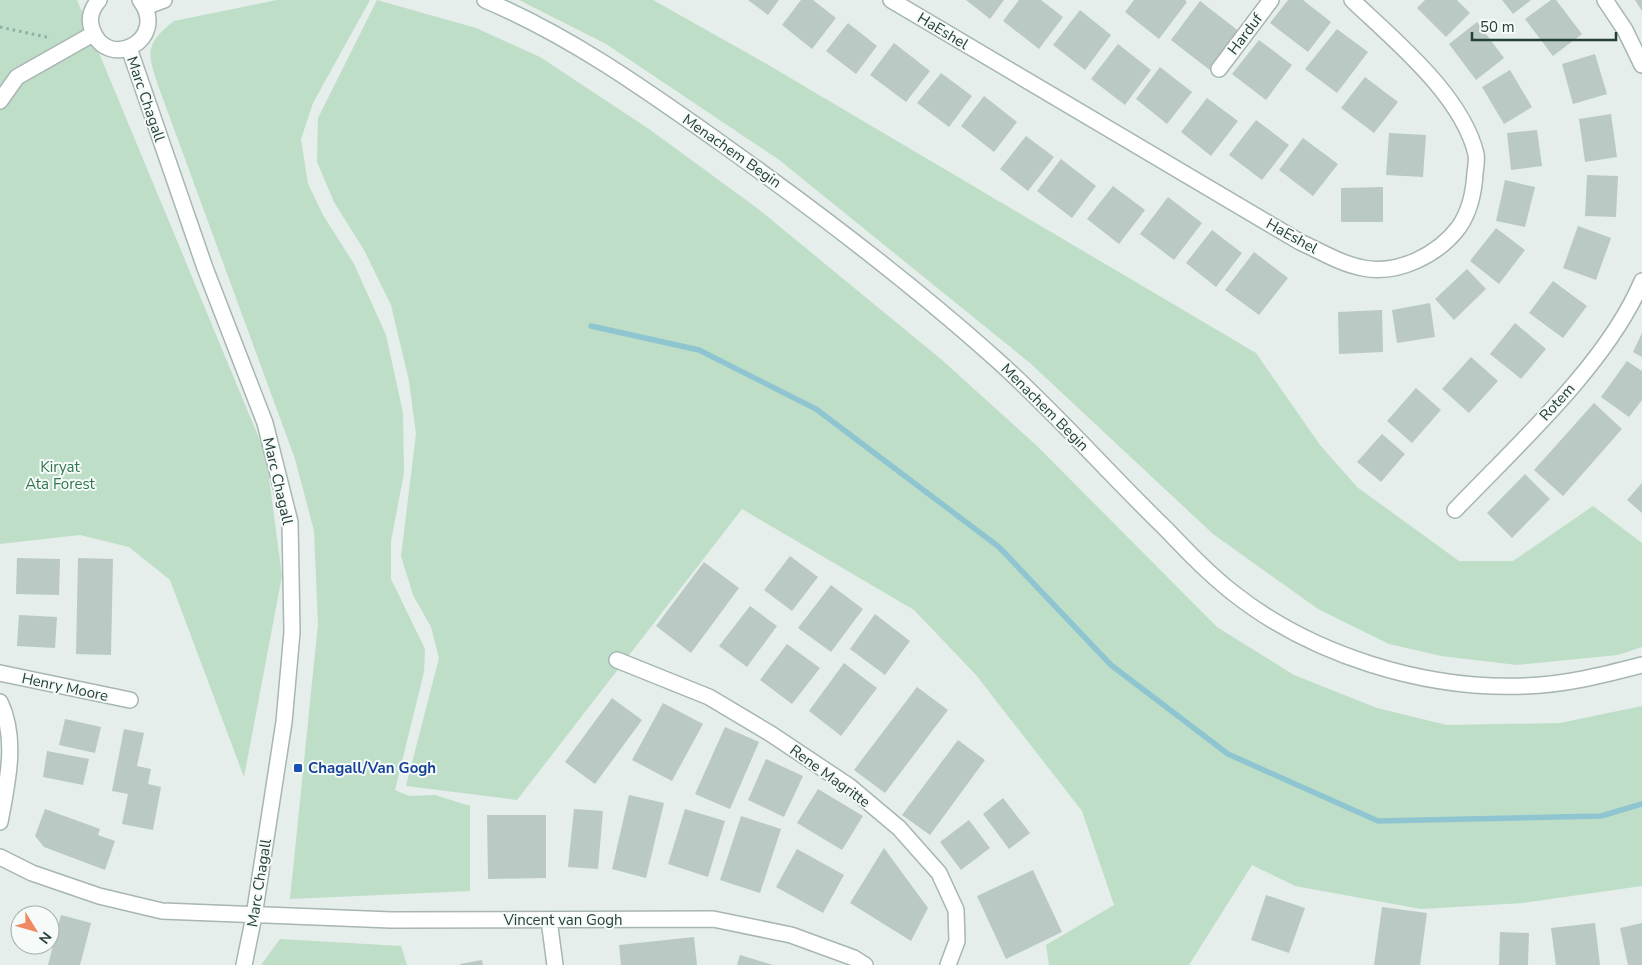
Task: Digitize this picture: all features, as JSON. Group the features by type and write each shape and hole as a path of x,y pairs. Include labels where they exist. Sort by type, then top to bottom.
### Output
{"street":[{"path":"99,0 90,15 93,34 104,46 112,49 128,48 144,36 148,27 143,4 164,0"},
{"name":"Menachem Begin","path":"485,0 533,20 622,73 779,184 891,269 1043,401 1128,493 1196,560 1233,593 1286,627 1328,650 1375,666 1457,684 1525,686 1584,680 1642,665"},
{"name":"HaEshel","path":"891,0 1300,242 1335,258 1364,268 1403,267 1433,251 1459,226 1474,193 1476,155 1462,120 1426,70 1352,0"},
{"name":"Harduf","path":"1219,69 1271,0"},
{"path":"1605,0 1625,30 1642,65"},
{"path":"0,100 17,77 93,34"},
{"name":"Marc Chagall","path":"128,48 206,268 265,423 290,522 292,632 284,722 254,916 244,965"},
{"name":"Rotem","path":"1454,510 1568,391 1603,348 1634,299 1642,281"},
{"name":"Rene Magritte","path":"617,660 709,697 771,734 849,786 899,828 939,873 956,910 957,942 948,965"},
{"name":"Henry Moore","path":"0,673 130,700"},
{"path":"0,702 5,712 11,768 0,822"},
{"name":"Vincent van Gogh","path":"0,857 32,873 98,896 162,911 391,920 713,919 791,935 854,958 865,965"},
{"path":"549,920 555,965"}],"path":[{"path":"0,27 76,44"}],"green space":[{"name":"Kiryat Ata Forest","path":"0,0 77,0 266,455 282,576 244,777 170,580 129,547 80,535 0,544"},
{"path":"277,0 370,0 313,103 301,139 308,184 323,215 354,264 386,335 403,413 404,473 391,541 391,579 425,649 424,672 395,790 409,796 435,795 470,806 470,891 290,899 318,624 314,531 295,459 159,88 151,59 151,51 157,37 174,21"},
{"path":"377,0 476,28 540,57 649,129 757,208 942,360 1037,446 1217,627 1294,675 1377,708 1447,725 1560,723 1642,706 1642,886 1523,903 1421,909 1295,886 1252,865 1189,965 1049,965 1046,945 1114,905 1082,811 976,675 914,610 742,509 517,800 406,786 439,658 431,627 413,595 401,556 416,434 409,381 391,305 364,250 334,202 317,162 318,118"},
{"path":"519,0 653,0 758,59 1256,353 1320,445 1357,487 1459,561 1513,561 1593,506 1642,543 1642,647 1618,655 1517,665 1441,656 1389,644 1318,609 1213,534 1030,363 778,159 606,44"},
{"path":"280,939 401,946 407,965 261,965"}],"building":[{"path":"748,0 779,0 768,15"},
{"path":"801,0 813,0 836,18 812,49 782,25"},
{"path":"966,0 1004,0 990,19"},
{"path":"1019,0 1041,0 1063,17 1039,49 1003,21"},
{"path":"1134,0 1185,0 1187,2 1159,39 1125,12"},
{"path":"1288,0 1303,0 1331,22 1308,52 1270,23"},
{"path":"1425,0 1457,0 1470,13 1446,37 1417,8"},
{"path":"1502,0 1531,0 1513,14"},
{"path":"1551,0 1556,0 1582,34 1553,56 1525,19"},
{"path":"1635,0 1642,0 1642,11"},
{"path":"1200,1 1240,32 1211,71 1171,40"},
{"path":"1080,10 1111,35 1085,70 1053,45"},
{"path":"1477,22 1504,58 1476,80 1449,44"},
{"path":"848,23 877,46 856,74 826,51"},
{"path":"1337,29 1368,52 1337,93 1305,69"},
{"path":"1259,40 1292,65 1266,100 1232,74"},
{"path":"894,43 930,71 906,102 870,75"},
{"path":"1118,44 1151,70 1125,105 1091,79"},
{"path":"1595,54 1607,94 1573,104 1562,64"},
{"path":"1160,67 1192,92 1167,124 1136,99"},
{"path":"1510,70 1532,107 1504,124 1482,87"},
{"path":"941,73 972,96 949,127 917,103"},
{"path":"1365,77 1398,102 1374,133 1341,108"},
{"path":"984,96 1017,122 994,152 961,126"},
{"path":"1207,98 1238,121 1211,156 1181,132"},
{"path":"1611,114 1617,157 1585,162 1579,119"},
{"path":"1256,120 1289,145 1262,180 1229,155"},
{"path":"1537,130 1542,166 1511,170 1507,133"},
{"path":"1389,133 1426,135 1423,177 1386,175"},
{"path":"1026,136 1054,157 1028,191 1000,169"},
{"path":"1303,138 1338,164 1313,196 1279,170"},
{"path":"1061,159 1096,186 1072,218 1037,191"},
{"path":"1587,175 1618,176 1616,217 1585,216"},
{"path":"1505,180 1535,187 1525,227 1496,221"},
{"path":"1113,186 1145,210 1119,244 1087,219"},
{"path":"1383,187 1383,222 1341,222 1341,188"},
{"path":"1168,197 1202,223 1174,260 1140,234"},
{"path":"1578,226 1611,238 1596,280 1563,268"},
{"path":"1496,228 1525,250 1499,284 1470,261"},
{"path":"1212,230 1242,253 1216,287 1186,263"},
{"path":"1254,252 1288,278 1259,315 1225,290"},
{"path":"1467,269 1486,289 1454,320 1435,299"},
{"path":"1553,281 1587,306 1563,338 1529,313"},
{"path":"1430,303 1435,337 1397,343 1392,310"},
{"path":"1382,310 1383,352 1339,354 1338,312"},
{"path":"1515,323 1546,349 1521,379 1490,354"},
{"path":"1642,333 1642,357 1633,352"},
{"path":"1471,357 1498,381 1469,413 1442,389"},
{"path":"1627,361 1642,371 1642,400 1629,417 1601,397"},
{"path":"1416,388 1441,410 1412,443 1387,421"},
{"path":"1594,403 1622,429 1563,496 1534,470"},
{"path":"1382,434 1405,454 1381,482 1357,462"},
{"path":"1525,474 1550,499 1512,538 1487,513"},
{"path":"1642,483 1642,513 1627,500"},
{"path":"790,556 818,577 792,611 764,590"},
{"path":"17,558 60,559 59,595 16,594"},
{"path":"78,558 113,559 111,655 76,654"},
{"path":"704,562 739,588 691,653 656,626"},
{"path":"831,585 863,609 831,652 798,628"},
{"path":"750,606 777,626 747,667 719,646"},
{"path":"875,614 910,641 885,675 850,649"},
{"path":"19,615 57,617 55,648 17,646"},
{"path":"787,644 820,668 792,704 760,680"},
{"path":"844,663 877,688 841,736 809,711"},
{"path":"917,687 948,710 885,793 854,770"},
{"path":"612,698 642,720 595,784 565,762"},
{"path":"663,703 703,724 672,781 632,760"},
{"path":"65,719 101,727 95,753 59,745"},
{"path":"725,727 759,742 730,809 695,794"},
{"path":"124,729 144,733 137,766 151,769 148,784 161,787 153,830 122,824 128,794 112,791"},
{"path":"958,740 985,760 930,835 902,815"},
{"path":"47,751 89,759 83,785 43,777"},
{"path":"766,759 803,776 784,817 748,800"},
{"path":"818,789 863,816 842,850 797,823"},
{"path":"629,795 664,803 646,878 612,869"},
{"path":"1003,798 1030,833 1009,849 983,814"},
{"path":"45,809 100,829 98,835 115,841 105,870 44,847 35,836"},
{"path":"574,809 603,811 598,869 568,867"},
{"path":"685,809 725,821 708,877 668,864"},
{"path":"487,815 546,815 546,878 488,879"},
{"path":"741,816 781,829 760,893 720,880"},
{"path":"969,820 990,848 961,870 940,842"},
{"path":"884,848 928,908 911,941 850,903"},
{"path":"797,849 844,875 823,913 776,887"},
{"path":"1033,870 1062,932 1006,959 977,896"},
{"path":"1266,895 1305,908 1289,953 1251,940"},
{"path":"1382,907 1427,913 1420,965 1374,965"},
{"path":"61,915 91,923 80,965 48,965 51,955 60,955"},
{"path":"1595,923 1600,965 1556,965 1551,928"},
{"path":"1642,923 1642,965 1628,965 1620,928"},
{"path":"1500,932 1529,933 1528,965 1499,965"},
{"path":"694,937 697,965 621,965 619,945"},
{"path":"740,955 773,965 737,965"},
{"path":"482,960 483,965 460,965 460,964"}],"waterway":[{"path":"591,326 699,350 816,409 999,547 1111,665 1228,754 1378,821 1601,816 1642,804"}],"place":[{"name":"Chagall/Van Gogh","path":"298,768"}]}
